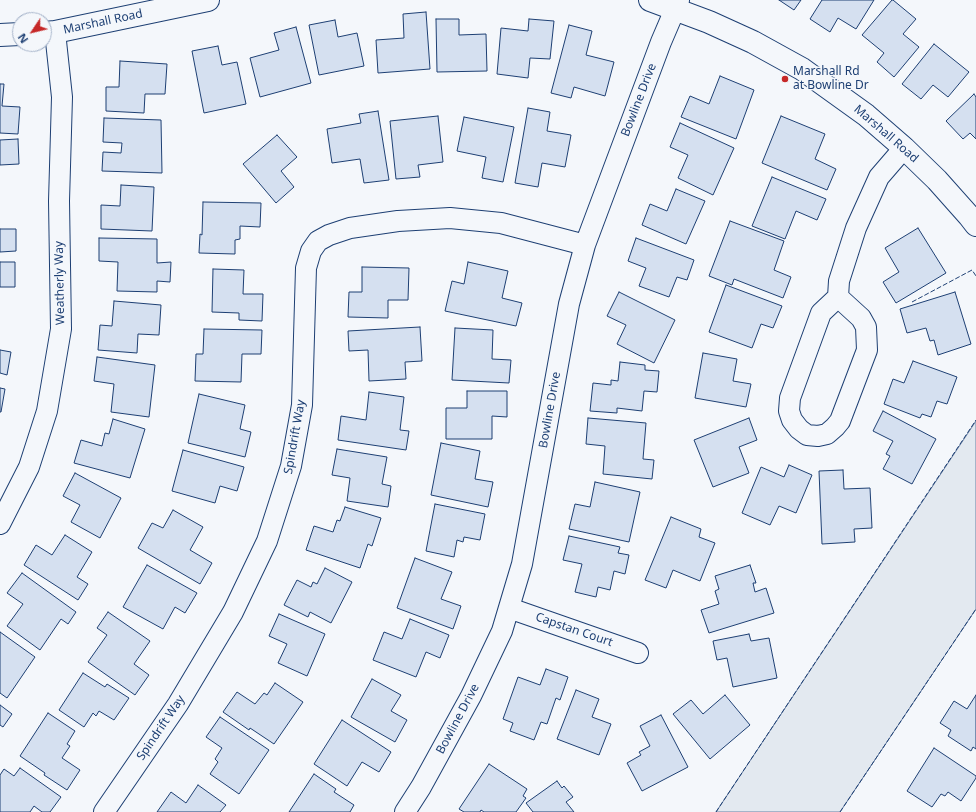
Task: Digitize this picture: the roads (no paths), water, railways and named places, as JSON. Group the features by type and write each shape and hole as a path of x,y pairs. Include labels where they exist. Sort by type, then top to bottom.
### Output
{"street":[{"name":"Marshall Road","path":"52,31 208,0"},
{"name":"Marshall Road","path":"650,0 677,4 709,22 753,42 802,69 866,115 904,148 937,180 976,225"},
{"name":"Bowline Drive","path":"406,812 472,696 502,631 522,564 569,304 585,245 661,42 677,4"},
{"path":"0,34 12,34"},
{"name":"Weatherly Way","path":"0,524 29,467 47,411 61,329 59,201 62,97 52,47"},
{"path":"838,297 861,318 866,327 867,350 840,421 835,428 827,434 818,436 807,435 799,429 792,420 789,411 790,398 821,313 838,297 839,281 856,228 879,177 904,148"},
{"name":"Spindrift Way","path":"104,812 178,704 233,612 267,541 291,466 302,405 306,268 311,251 318,241 329,235 350,228 398,221 450,218 501,223 585,245"},
{"name":"Capstan Court","path":"509,608 638,653"}],"place":[{"name":"Marshall Rd at Bowline Dr","path":"785,79"}]}
